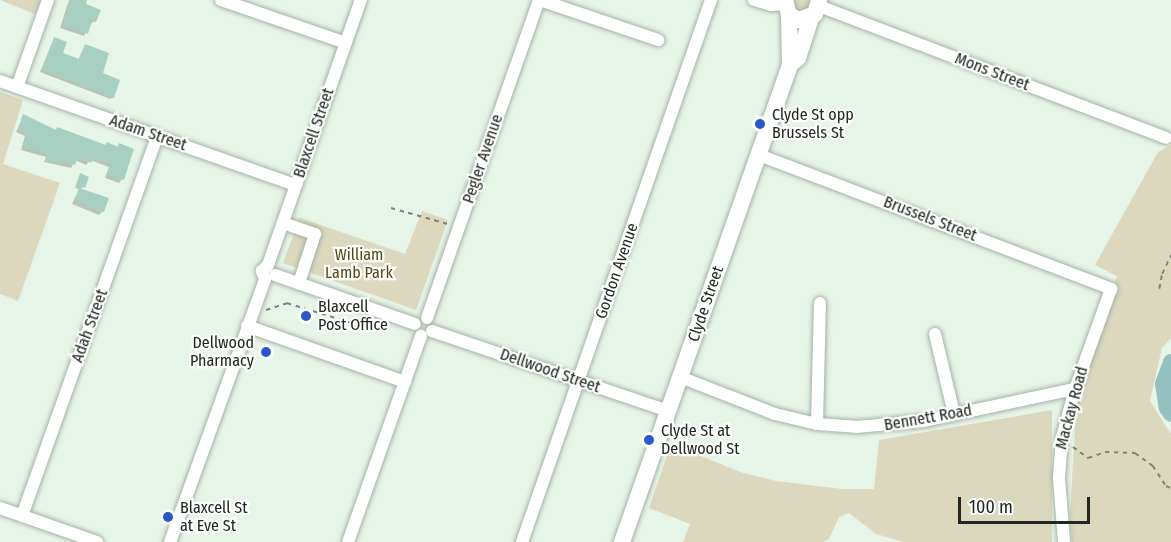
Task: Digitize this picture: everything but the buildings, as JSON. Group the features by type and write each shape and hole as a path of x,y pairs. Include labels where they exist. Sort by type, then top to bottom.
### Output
{"main road":[{"path":"786,6 799,20 816,8"},
{"name":"Clyde Street","path":"622,542 790,65 786,6"},
{"name":"Clyde Street","path":"790,65 798,58 816,8"}],"street":[{"path":"17,87 48,0"},
{"path":"221,0 346,43"},
{"name":"Blaxcell Street","path":"170,542 269,273 283,223 361,0"},
{"path":"540,0 658,40"},
{"name":"Pegler Avenue","path":"421,321 540,0"},
{"name":"Gordon Avenue","path":"522,542 711,0"},
{"path":"754,0 786,6"},
{"name":"Mons Street","path":"816,8 1166,138"},
{"name":"Adam Street","path":"0,81 296,185"},
{"name":"Adah Street","path":"22,516 157,136"},
{"name":"Brussels Street","path":"759,155 1100,284"},
{"path":"283,223 315,234 299,283"},
{"path":"269,273 421,321 415,329 427,333 405,382 348,542"},
{"name":"Mackay Road","path":"1064,542 1059,478 1061,447 1075,389 1111,289 1100,284"},
{"path":"817,424 820,303"},
{"path":"248,326 405,382"},
{"name":"Dellwood Street","path":"427,333 579,380 668,411"},
{"path":"935,334 954,414"},
{"name":"Bennett Road","path":"680,378 775,414 817,424 880,427 1075,389"},
{"path":"0,508 97,542"}],"path":[{"path":"391,208 448,224"},
{"path":"1159,289 1162,274 1171,255"},
{"path":"265,310 287,303 361,326 364,317"},
{"path":"1061,447 1070,446 1088,458 1105,452 1135,453 1153,466 1166,486 1171,488"}],"green space":[{"path":"0,0 40,0 35,14"},
{"path":"792,0 814,0 810,12 795,12"},
{"path":"0,92 23,100 3,164 60,183 18,301 0,294"},
{"path":"1171,145 1171,338 1162,348 1150,401 1171,434 1171,542 1072,542 1070,515 1076,411 1117,276 1095,265 1158,152"},
{"name":"William Lamb Park","path":"422,211 448,220 416,310 283,263 300,218 405,254"},
{"path":"1052,410 1052,542 904,542 876,534 849,513 839,517 829,539 823,542 683,542 690,524 649,508 671,444 743,473 776,481 842,489 874,489 879,440"}],"waterway":[{"path":"1171,362 1163,384 1167,408 1171,414"}],"place":[{"name":"Clyde St opp Brussels St","path":"760,124"},
{"name":"Blaxcell Post Office","path":"306,316"},
{"name":"Dellwood Pharmacy","path":"266,352"},
{"name":"Clyde St at Dellwood St","path":"649,440"},
{"name":"Blaxcell St at Eve St","path":"168,517"}]}
